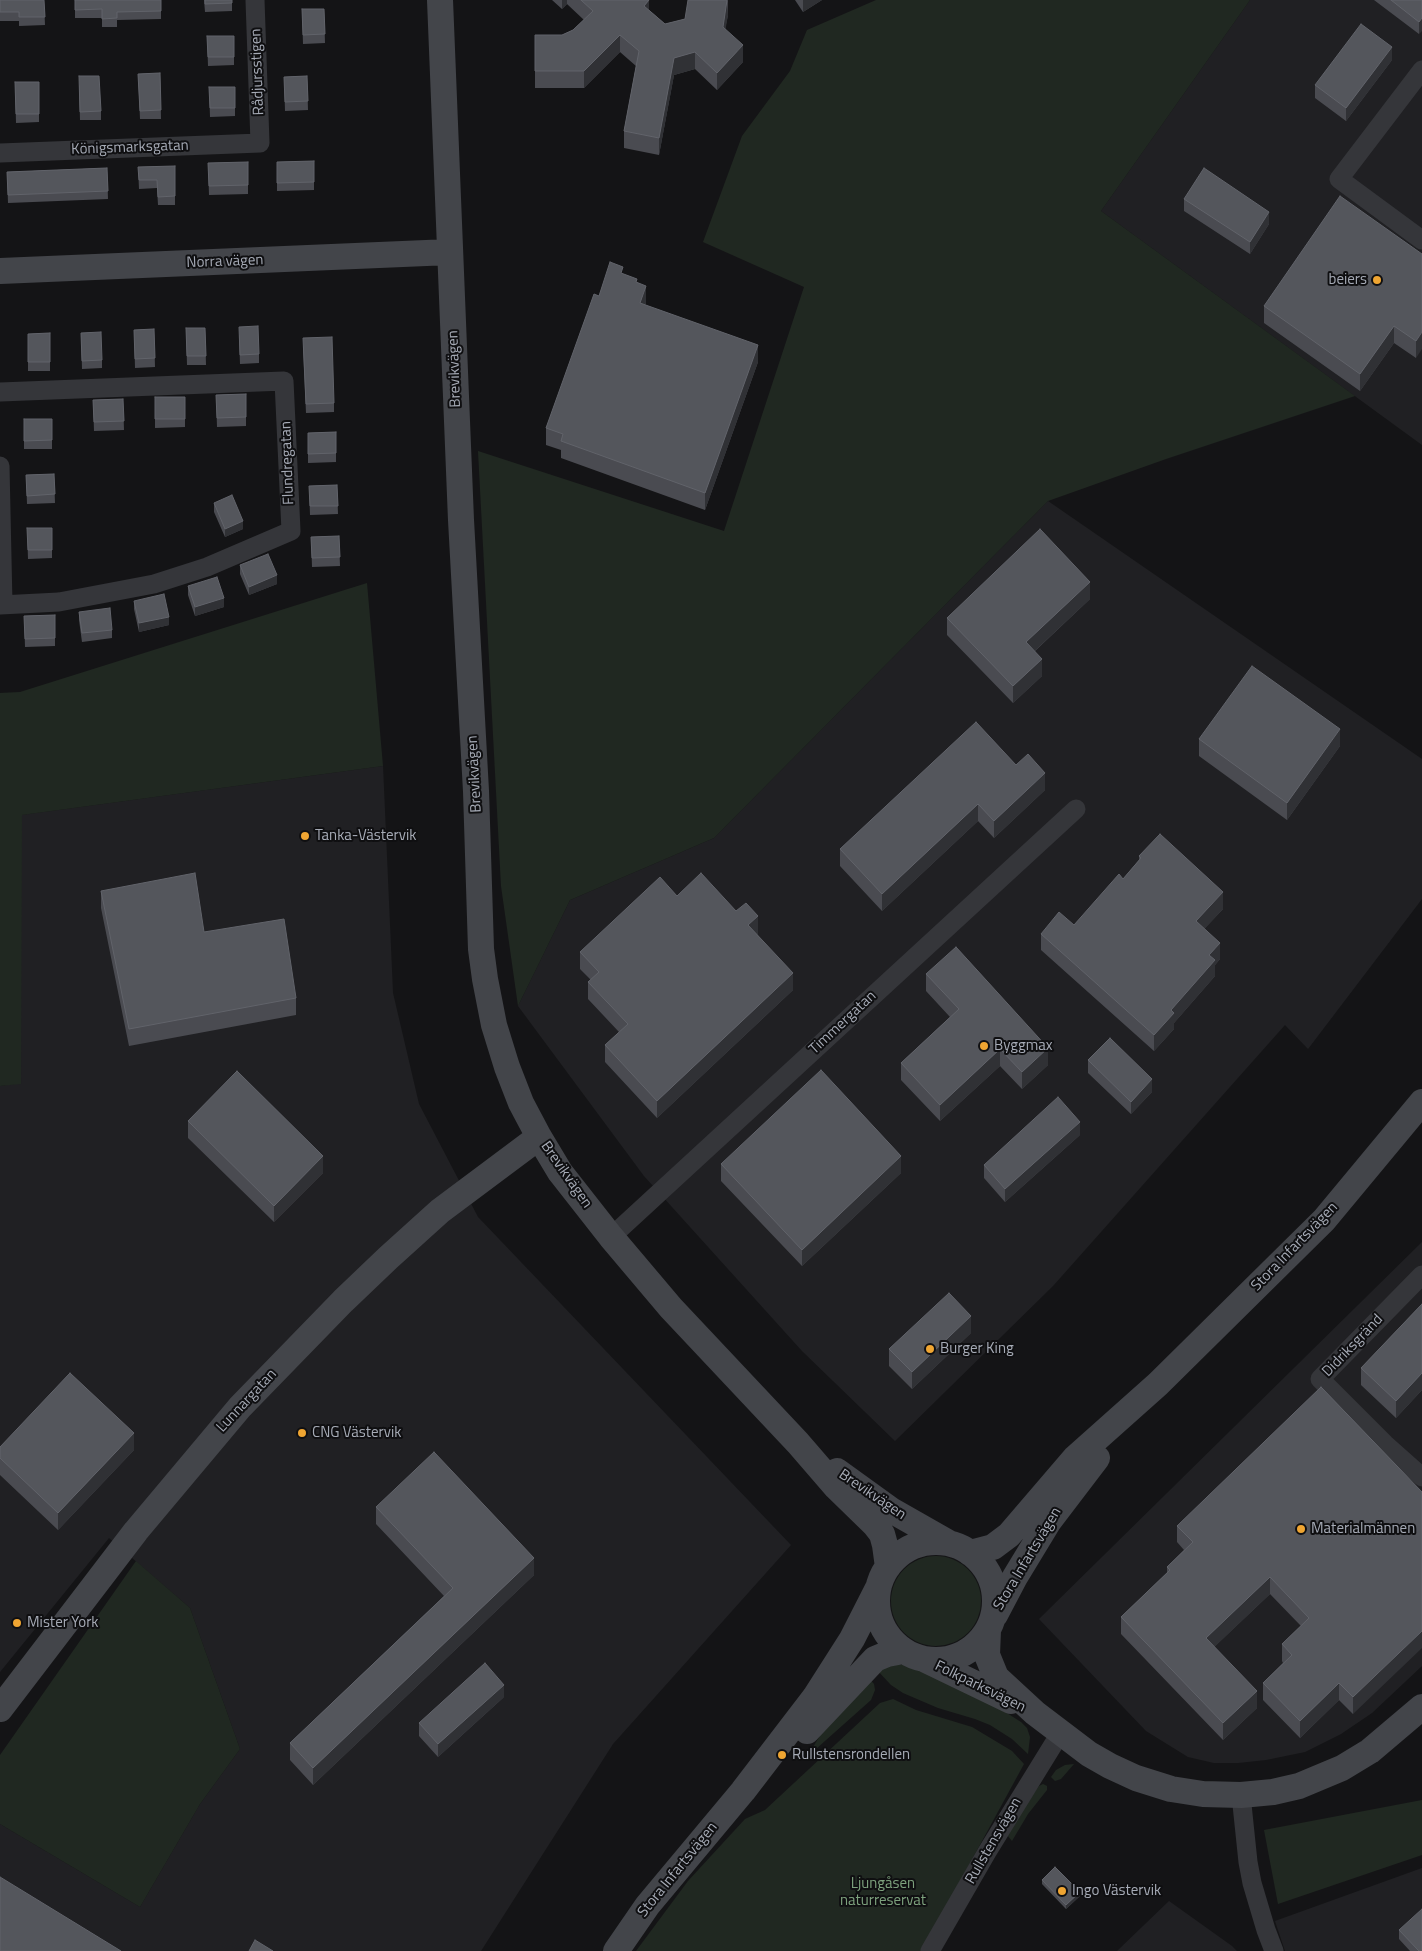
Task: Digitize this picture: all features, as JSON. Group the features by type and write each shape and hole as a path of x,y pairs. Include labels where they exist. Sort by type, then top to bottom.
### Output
{"street":[{"name":"Rådjursstigen","path":"256,0 260,143"},
{"name":"Brevikvägen","path":"440,0 462,538 476,791 482,957 484,980 494,1025 521,1103 560,1172 611,1237 671,1308 798,1443 836,1488 878,1530 885,1545 883,1578"},
{"path":"1422,70 1339,179 1422,240"},
{"name":"Königsmarksgatan","path":"0,153 260,143"},
{"name":"Norra vägen","path":"0,271 450,252"},
{"name":"Flundregatan","path":"0,392 284,381 291,531 207,567 154,584 59,602 2,605"},
{"path":"0,466 2,605"},
{"name":"Timmergatan","path":"611,1237 1076,809"},
{"name":"Stora Infartsvägen","path":"960,1548 993,1547 1009,1535 1075,1458 1158,1384 1324,1220 1422,1102"},
{"name":"Lunnargatan","path":"0,1709 136,1531 240,1407 343,1301 401,1246 440,1211 539,1137"},
{"name":"Didriksgränd","path":"1422,1275 1320,1379 1422,1477"},
{"name":"Stora Infartsvägen","path":"991,1624 1014,1577 1050,1521 1084,1474 1158,1384"},
{"name":"Brevikvägen","path":"798,1443 892,1510 960,1548"},
{"path":"926,1543 960,1548 980,1561 992,1582 995,1606 991,1624 977,1644 962,1655 944,1660 914,1655 886,1634 881,1624 878,1612 883,1578 900,1555 915,1546 926,1543"},
{"name":"Stora Infartsvägen","path":"616,1951 647,1906 743,1791 815,1697 852,1639 883,1578"},
{"name":"Folkparksvägen","path":"991,1624 987,1655 996,1677 1034,1713"},
{"name":"Stora Infartsvägen","path":"743,1791 816,1723 875,1659 886,1654 914,1655"},
{"name":"Folkparksvägen","path":"914,1655 980,1684 1034,1713 1089,1754 1136,1778 1171,1789 1204,1794 1241,1795 1273,1792 1299,1786 1342,1768 1370,1751 1422,1707"},
{"name":"Rullstensvägen","path":"930,1951 987,1852 1061,1732"},
{"path":"1241,1795 1251,1876 1274,1951"}],"shaded area":[{"path":"1250,0 1422,0 1422,445 1101,211"},
{"path":"1048,501 1422,759 1422,899 1308,1049 1285,1025 1053,1286 895,1441 802,1351 644,1176 518,1006 570,900 714,838"},
{"path":"383,766 393,993 419,1104 478,1217 791,1545 613,1744 481,1951 0,1951 0,1824 140,1907 200,1804 240,1749 190,1608 109,1538 0,1672 0,1086 21,1083 21,815"},
{"path":"1422,1242 1422,1666 1372,1713 1341,1734 1305,1752 1266,1760 1238,1763 1214,1763 1188,1757 1146,1731 1039,1619"},
{"path":"1422,1868 1422,1951 1285,1951 1275,1921"},
{"path":"1169,1901 1232,1946 1237,1951 1117,1951"}],"green space":[{"path":"876,0 1250,0 1101,211 1355,396 1166,459 1048,501 714,838 570,900 518,1006 501,886 478,451 724,531 804,287 703,242 742,136 790,71 807,30"},
{"path":"367,583 383,766 22,815 21,1084 0,1086 0,693 20,692"},
{"path":"936,1556 953,1559 968,1569 978,1584 981,1601 978,1618 968,1633 953,1643 936,1646 919,1643 904,1633 894,1618 891,1601 894,1584 904,1569 919,1559"},
{"path":"136,1561 190,1608 240,1749 200,1804 140,1907 0,1824 0,1755"},
{"path":"897,1664 911,1666 943,1678 980,1696 1021,1722 1027,1728 1030,1737 1028,1754 1012,1739 990,1725 938,1708 903,1693 891,1685 877,1670"},
{"path":"867,1676 874,1684 875,1690 871,1700 807,1757 821,1734"},
{"name":"Ljungåsen naturreservat","path":"893,1699 916,1710 972,1727 1012,1751 1024,1764 922,1951 636,1951 688,1881 745,1819 765,1810 880,1703"},
{"path":"1074,1764 1061,1779 1055,1781 1051,1777 1056,1770 1065,1765"},
{"path":"1043,1784 1047,1786 1047,1790 1028,1814 1012,1841 1007,1835 1021,1810 1039,1786"},
{"path":"1422,1800 1422,1855 1278,1904 1264,1830"}],"building":[{"path":"0,0 44,0 45,17 19,17 19,12 0,12"},
{"path":"75,0 161,0 161,11 117,12 117,18 102,19 102,9 75,10"},
{"path":"205,0 232,0 232,3 205,4"},
{"path":"581,0 649,0 644,6 665,24 685,19 688,0 727,0 723,27 743,45 717,73 695,52 674,58 659,138 624,131 639,51 620,35 584,71 535,71 535,35 562,35 573,30 593,11"},
{"path":"1391,0 1422,0 1422,18 1419,22"},
{"path":"302,9 324,9 325,34 303,35"},
{"path":"1361,24 1392,47 1346,108 1315,85"},
{"path":"207,36 234,36 234,57 208,57"},
{"path":"160,73 161,110 140,111 138,74"},
{"path":"79,76 99,76 101,111 80,112"},
{"path":"307,76 308,101 285,102 284,77"},
{"path":"15,82 39,82 39,114 16,114"},
{"path":"209,87 235,87 235,108 210,108"},
{"path":"314,161 314,182 277,183 277,162"},
{"path":"248,162 248,185 209,186 208,163"},
{"path":"175,166 175,196 158,197 157,180 139,180 138,167"},
{"path":"107,168 108,191 8,195 7,172"},
{"path":"1204,168 1269,212 1250,242 1184,199"},
{"path":"1340,196 1422,254 1422,332 1416,341 1394,326 1360,374 1264,306"},
{"path":"610,262 623,267 621,273 637,279 636,282 646,286 640,303 758,345 705,493 561,441 563,434 546,428 594,294 599,296"},
{"path":"258,326 259,354 240,355 239,327"},
{"path":"186,328 205,328 206,356 187,356"},
{"path":"154,329 155,358 135,359 134,330"},
{"path":"101,332 102,360 82,361 81,333"},
{"path":"50,333 50,362 28,362 28,334"},
{"path":"332,337 334,403 306,404 303,338"},
{"path":"246,394 246,417 217,418 216,395"},
{"path":"155,397 185,397 185,419 155,419"},
{"path":"123,399 124,421 94,422 93,400"},
{"path":"24,419 52,419 52,440 24,441"},
{"path":"336,432 336,453 308,454 308,433"},
{"path":"54,474 55,494 27,496 26,475"},
{"path":"337,485 338,506 310,506 309,486"},
{"path":"232,495 243,521 225,529 214,503"},
{"path":"27,528 52,528 52,550 28,550"},
{"path":"1040,529 1090,582 1026,642 1042,659 1013,686 947,618"},
{"path":"339,536 340,557 312,558 311,537"},
{"path":"268,554 277,575 249,587 240,565"},
{"path":"217,577 224,598 195,607 188,586"},
{"path":"164,594 169,617 139,623 134,601"},
{"path":"110,608 112,630 82,633 79,612"},
{"path":"55,615 55,638 25,639 24,616"},
{"path":"1252,666 1340,729 1287,803 1199,739"},
{"path":"976,722 1016,765 1028,754 1045,773 994,821 978,804 882,894 840,849"},
{"path":"1160,834 1223,892 1196,921 1220,943 1209,955 1215,960 1171,1010 1174,1013 1154,1035 1041,934 1059,912 1074,925 1119,874 1123,879 1141,858 1139,856"},
{"path":"195,873 204,932 284,919 296,998 129,1029 101,891"},
{"path":"701,873 736,911 746,903 758,916 748,925 793,973 657,1101 605,1045 628,1024 588,982 599,972 580,952 660,877 677,896"},
{"name":"Byggmax","path":"956,947 1048,1048 1022,1072 1000,1049 940,1105 901,1063 959,1009 926,974"},
{"path":"1110,1038 1152,1079 1131,1102 1088,1060"},
{"path":"821,1070 901,1156 802,1250 721,1164"},
{"path":"237,1071 323,1156 274,1206 188,1121"},
{"path":"1058,1097 1080,1122 1005,1189 984,1165"},
{"path":"949,1293 971,1316 912,1372 889,1349"},
{"path":"1422,1304 1422,1373 1396,1401 1361,1368"},
{"path":"70,1373 134,1433 58,1513 0,1458 0,1447"},
{"path":"1321,1387 1422,1492 1422,1631 1353,1697 1339,1683 1300,1721 1263,1683 1292,1655 1282,1644 1309,1618 1270,1577 1206,1638 1257,1691 1223,1723 1121,1617 1170,1570 1167,1567 1193,1542 1177,1526"},
{"path":"434,1452 534,1558 313,1768 290,1743 453,1588 376,1507"},
{"path":"485,1663 504,1685 438,1744 419,1723"},
{"path":"1055,1867 1080,1892 1066,1905 1042,1880"},
{"path":"0,1877 121,1951 0,1951"},
{"path":"1422,1909 1422,1951 1419,1951 1399,1930"},
{"path":"255,1940 273,1951 249,1951"}],"place":[{"name":"beiers","path":"1377,280"},
{"name":"Tanka-Västervik","path":"305,836"},
{"name":"Byggmax","path":"984,1046"},
{"name":"Burger King","path":"930,1349"},
{"name":"CNG Västervik","path":"302,1433"},
{"name":"Materialmännen","path":"1301,1529"},
{"name":"Mister York","path":"17,1623"},
{"name":"Rullstensrondellen","path":"782,1755"},
{"name":"Ingo Västervik","path":"1062,1891"}]}
